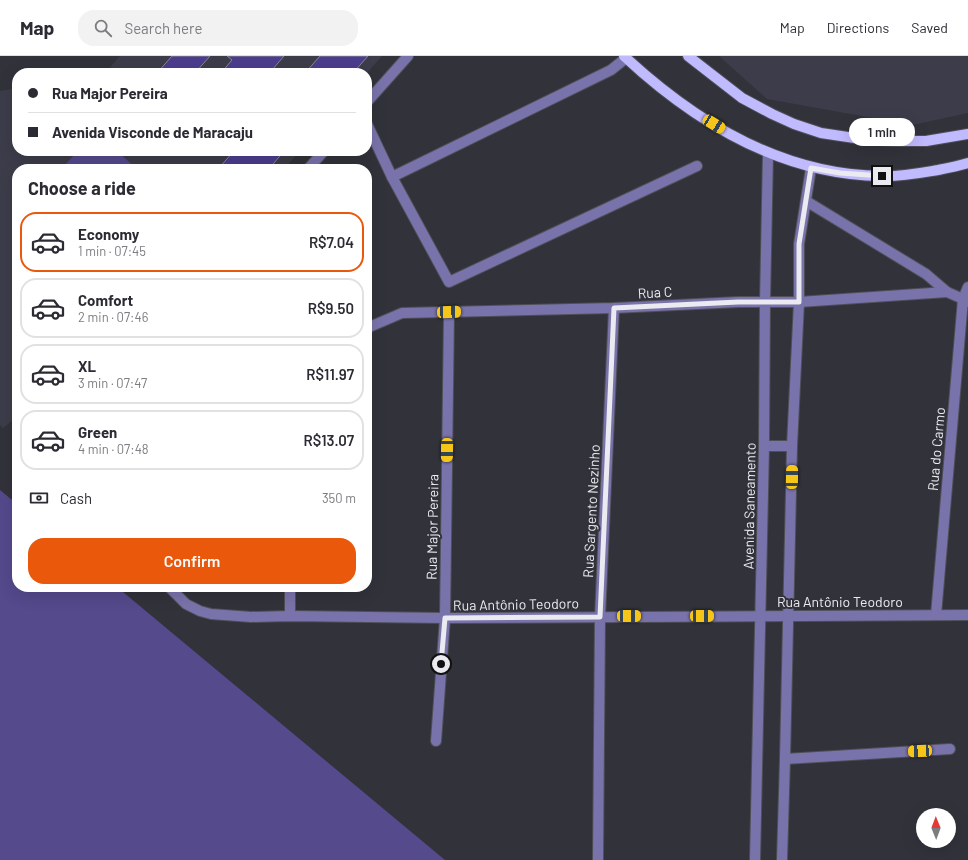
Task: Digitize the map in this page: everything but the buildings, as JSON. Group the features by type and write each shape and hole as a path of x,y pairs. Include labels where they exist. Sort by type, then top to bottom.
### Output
{"main road":[{"path":"688,56 742,98 794,124 821,133 860,139 895,141 926,141 968,134"},
{"path":"625,57 660,87 695,113 723,130 768,153 811,168 840,173 882,176 918,173 968,163"}],"street":[{"path":"372,96 408,56"},
{"path":"392,177 611,70 625,57"},
{"path":"372,135 392,177 449,282 697,166"},
{"name":"Avenida Saneamento","path":"755,860 764,446 768,153"},
{"path":"312,164 320,156"},
{"path":"782,860 792,446 799,302 799,244 811,168"},
{"path":"806,201 926,274 947,292 966,300"},
{"name":"Rua do Carmo","path":"936,615 968,287"},
{"name":"Rua C","path":"372,326 402,313 799,302 947,292"},
{"name":"Rua Sargento Nezinho","path":"598,860 600,617 614,308"},
{"name":"Rua Major Pereira","path":"436,741 445,618 449,312"},
{"path":"764,446 792,446"},
{"name":"Rua Antônio Teodoro","path":"174,592 186,604 200,611 212,614 251,617 290,616 445,618 968,614"},
{"path":"290,592 290,616"},
{"path":"785,759 950,750"}],"shaded area":[{"path":"120,56 382,56 371,68 109,68"},
{"path":"719,56 968,56 968,113 912,125 767,99"},
{"path":"12,89 12,156 296,156 288,164 12,164 12,421 3,428 0,425 0,91"},
{"path":"73,156 123,156 131,164 66,164"},
{"path":"0,490 12,500 12,592 123,592 445,860 0,860"}],"route":[{"path":"441,664 445,618 600,617 614,308 738,302 799,302 799,244 811,168 840,173 882,176"}]}
